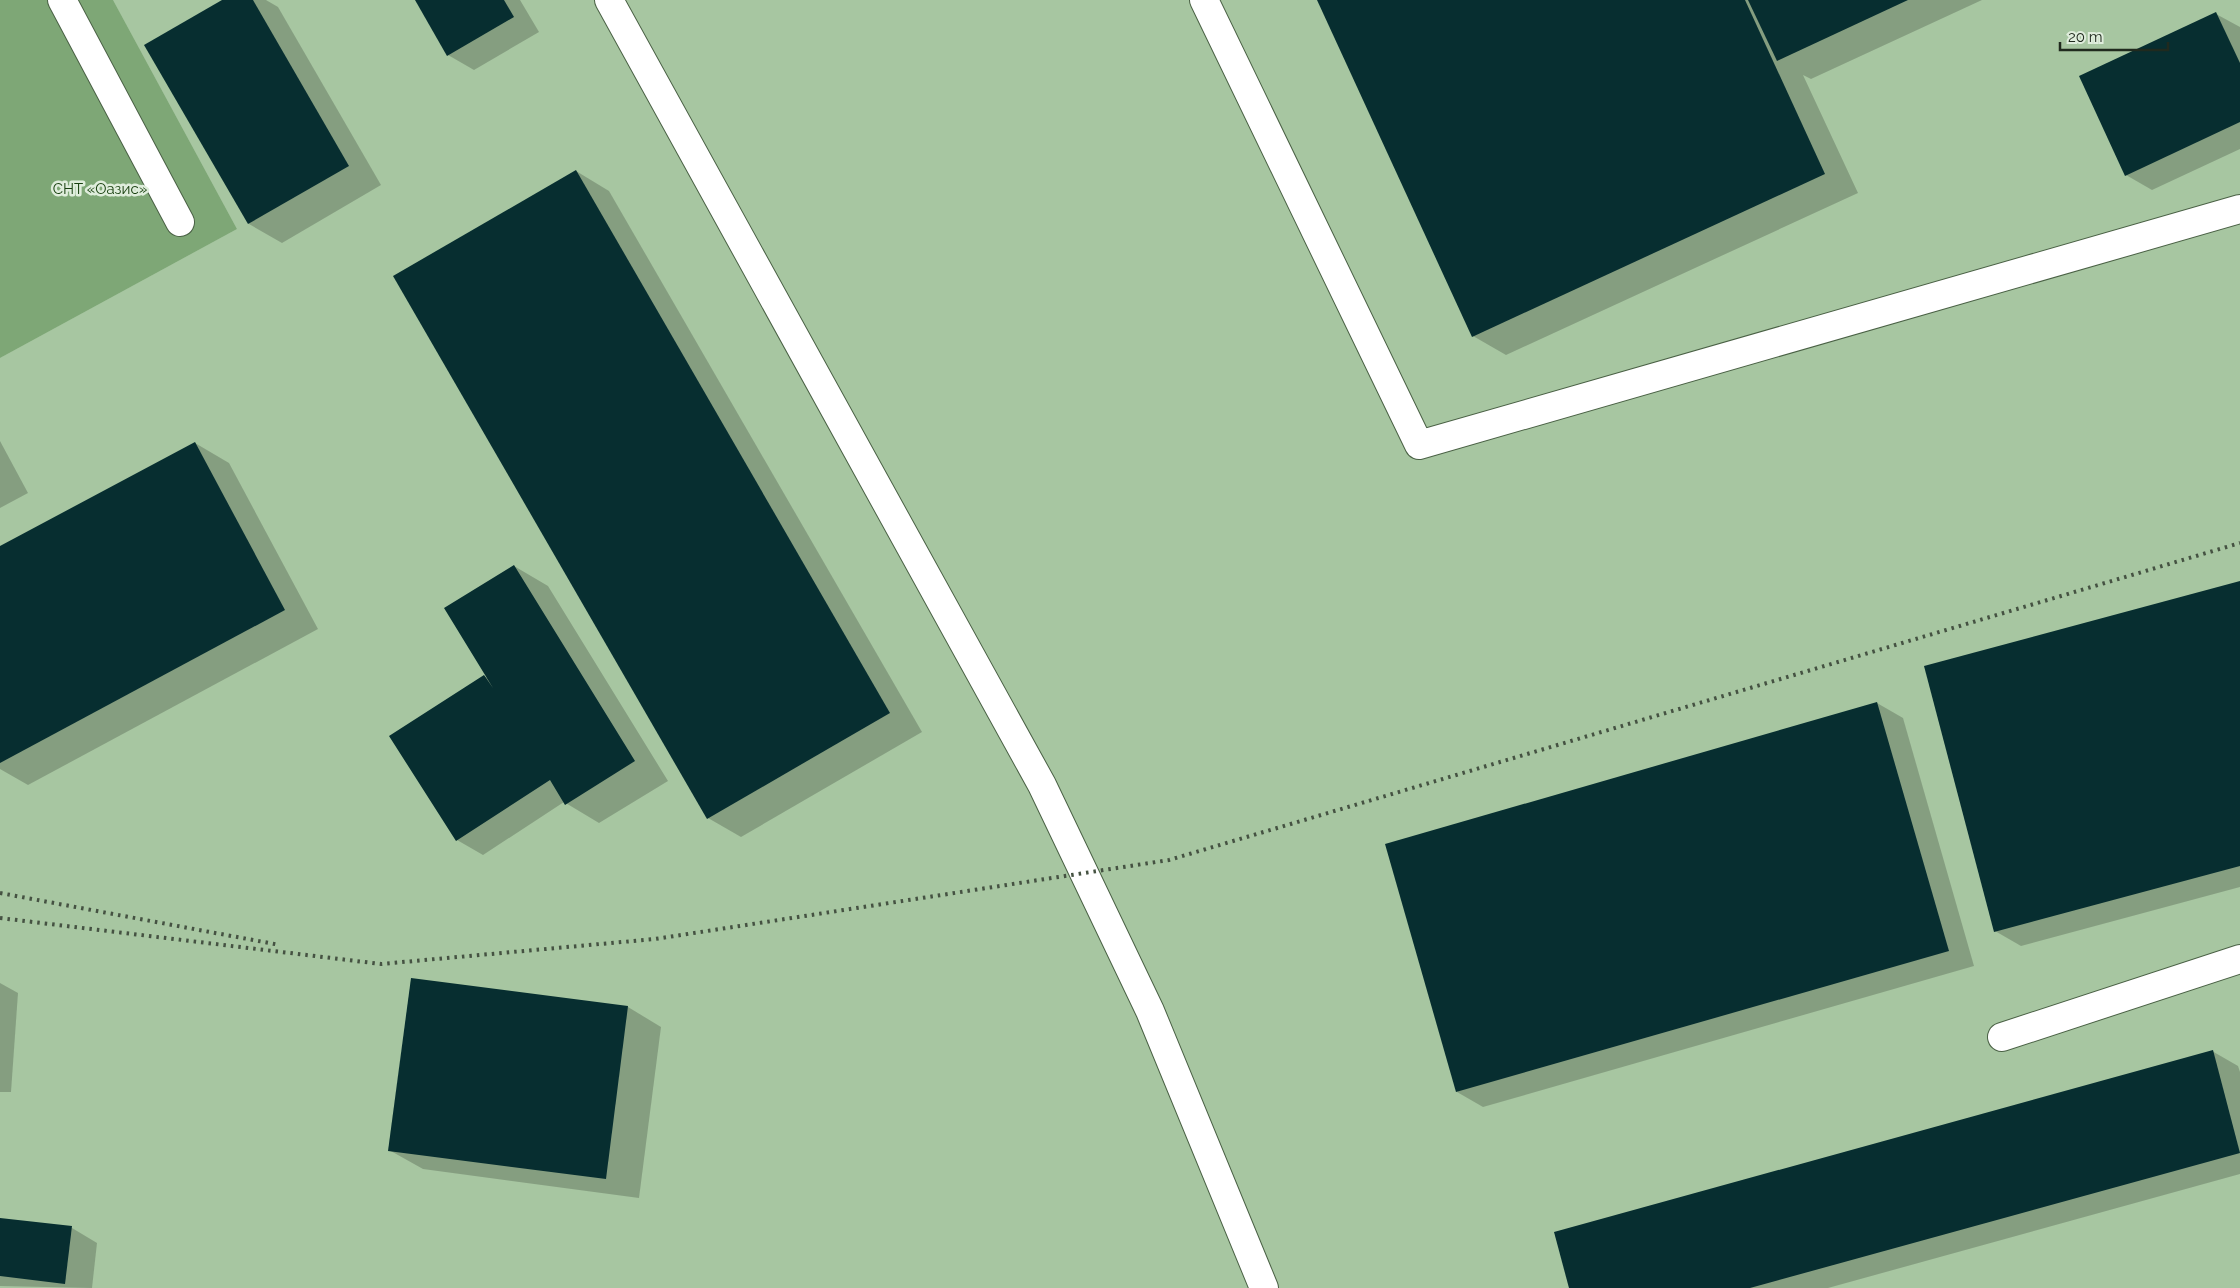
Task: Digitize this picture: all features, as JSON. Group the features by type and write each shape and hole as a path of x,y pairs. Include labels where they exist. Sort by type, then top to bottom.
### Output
{"street":[{"path":"62,0 180,222"},
{"path":"609,0 1042,785 1150,1011 1264,1288"},
{"path":"1204,0 1419,445 2240,209"},
{"path":"2002,1037 2240,958"}],"shaded area":[{"path":"113,0 2240,0 2240,1288 0,1288 0,358 237,229"}],"green space":[{"name":"СНТ «Оазис»","path":"0,0 113,0 237,229 0,358"}],"building":[{"path":"222,0 253,0 349,166 248,224 144,45"},
{"path":"415,0 504,0 514,17 447,56"},
{"path":"1317,0 1745,0 1825,174 1472,337"},
{"path":"1748,0 1908,0 1777,61"},
{"path":"2216,12 2240,63 2240,122 2125,176 2079,76"},
{"path":"576,170 890,713 707,819 393,276"},
{"path":"195,442 285,610 0,763 0,546"},
{"path":"514,565 635,761 565,805 550,780 456,841 389,736 484,675 493,688 444,608"},
{"path":"2240,581 2240,866 1994,932 1924,666"},
{"path":"1877,702 1949,951 1456,1092 1385,844"},
{"path":"411,978 628,1006 606,1179 388,1151"},
{"path":"2213,1050 2240,1153 1750,1288 1569,1288 1554,1232"},
{"path":"0,1218 72,1226 65,1284 0,1276"}],"railway":[{"path":"0,918 381,964 655,939 1169,860 2240,543"},
{"path":"0,893 280,945"}]}
